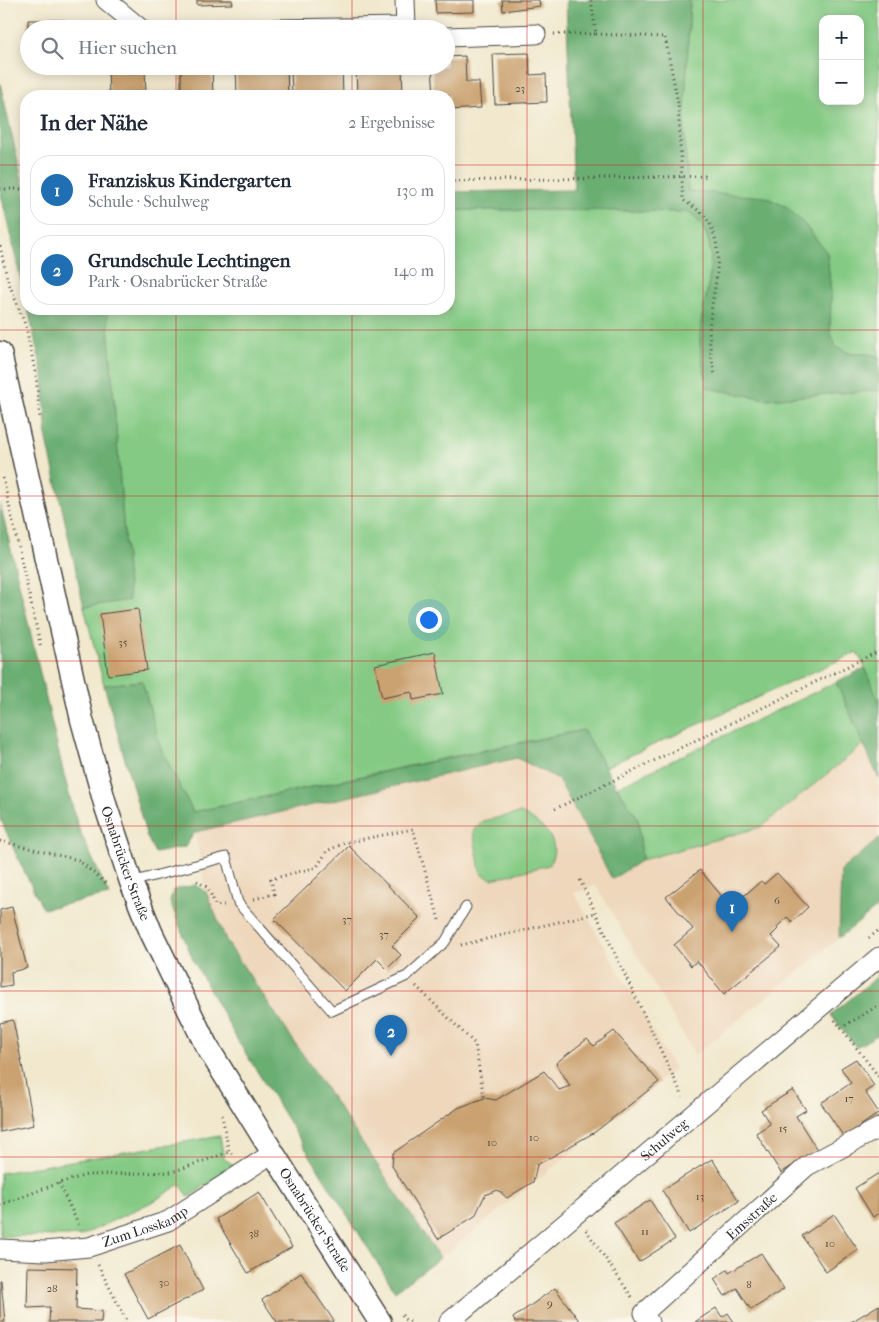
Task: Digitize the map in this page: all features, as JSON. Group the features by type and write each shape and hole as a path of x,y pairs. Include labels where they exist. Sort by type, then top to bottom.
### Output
{"street":[{"path":"106,0 130,20"},
{"path":"405,0 407,20"},
{"path":"455,37 536,34"},
{"name":"Osnabrücker Straße","path":"0,353 82,720 106,806 122,885 151,932 206,1045 272,1153 380,1322"},
{"name":"Schulweg","path":"449,1322 879,956"},
{"name":"Emsstraße","path":"646,1317 807,1166 879,1128"},
{"name":"Zum Losskamp","path":"0,1249 45,1251 89,1248 168,1221 272,1153"}],"lane":[{"path":"122,885 226,857 238,903 332,1011 407,976 445,942 466,907"}],"path":[{"path":"591,0 596,34"},
{"path":"536,34 666,37 678,103 683,200 706,218 717,242 718,267 709,322 711,356 715,375"},
{"path":"455,181 709,176"},
{"path":"0,189 20,189"},
{"path":"0,246 7,278 20,312"},
{"path":"21,315 26,327 35,368 40,429"},
{"path":"556,809 879,651"},
{"path":"188,882 197,880 208,888 216,906 238,903 274,894 271,879 317,868 327,851 344,843 413,829 445,942 462,945 596,913"},
{"path":"0,841 78,860 122,885"},
{"path":"580,880 683,1098 690,1091"},
{"path":"865,941 879,930"},
{"path":"407,976 475,1044 484,1098"},
{"path":"822,1004 879,1077"},
{"path":"841,1028 879,1005"},
{"path":"0,1205 86,1175 172,1172 229,1152"},
{"path":"576,1215 646,1317"},
{"path":"400,1312 404,1319 411,1322"}],"shaded area":[{"path":"864,744 879,779 879,839 842,870 839,938 695,1055 596,885 574,893 674,1069 440,1258 227,942 206,892 195,832 517,758 558,779 612,879 642,860 761,827"}],"green space":[{"path":"566,0 690,0 684,128 688,191 765,197 787,207 804,224 827,253 831,294 830,332 836,347 852,354 869,354 879,357 879,390 766,399 708,388 700,339 711,267 711,253 702,225 688,212 455,210 455,192 574,190"},
{"path":"690,0 879,0 879,357 869,354 852,354 836,347 830,332 831,294 827,253 804,224 787,207 688,192 684,128"},
{"path":"0,83 20,171 20,276 0,190"},
{"path":"455,210 688,212 702,225 711,253 711,267 700,339 708,388 766,399 879,390 879,703 857,652 605,767 583,730 193,812 161,749 142,681 104,685 84,607 129,600 107,315 455,315"},
{"path":"29,315 107,315 129,600 84,607 47,440 43,375"},
{"path":"0,503 78,827 109,895 43,909 0,817"},
{"path":"865,668 879,703 879,779 836,682"},
{"path":"142,681 161,749 193,812 583,730 621,794 638,818 642,860 612,879 558,779 517,758 195,832 185,847 155,853 147,837 104,685"},
{"path":"836,682 864,744 761,827 642,860 638,818 617,787"},
{"path":"521,813 543,828 552,840 554,848 549,865 492,879 483,875 480,870 473,831 482,821"},
{"path":"879,839 879,906 839,938 841,870"},
{"path":"195,885 206,892 227,942 440,1258 395,1291 238,1041 193,960 170,902 173,890"},
{"path":"879,975 879,1034 856,1047 831,1015"},
{"path":"220,1136 224,1158 234,1166 189,1197 180,1184 156,1200 81,1236 0,1236 0,1173"}],"building":[{"path":"197,0 232,0 233,4 197,5"},
{"path":"435,0 474,0 474,12 436,13"},
{"path":"502,0 539,0 540,6 503,11"},
{"path":"529,53 530,75 546,74 547,102 495,104 493,54"},
{"path":"465,56 466,82 479,82 481,108 455,110 455,90 434,90 433,75 455,75 455,57"},
{"path":"108,75 145,75 146,90 109,90"},
{"path":"181,75 212,75 213,90 181,90"},
{"path":"236,75 287,75 288,90 237,90"},
{"path":"291,75 342,75 343,90 292,90"},
{"path":"356,75 402,75 403,90 357,90"},
{"path":"138,609 147,670 108,675 100,614"},
{"path":"435,652 443,694 413,700 412,692 382,698 375,665"},
{"path":"349,846 420,918 392,946 401,955 387,969 377,959 345,991 274,919"},
{"path":"700,870 731,907 761,881 764,884 777,873 808,907 792,922 787,917 777,927 778,929 771,936 781,947 724,994 697,961 691,966 674,945 693,929 666,897"},
{"path":"12,907 27,968 11,972 12,985 0,987 0,910"},
{"path":"13,1020 34,1125 0,1132 0,1023"},
{"path":"614,1031 659,1082 595,1132 537,1165 533,1182 507,1198 498,1190 485,1195 475,1216 438,1239 392,1166 393,1153 458,1108 484,1098 496,1100 544,1071 559,1090 570,1086 556,1063 587,1039 594,1046"},
{"path":"856,1059 874,1086 865,1092 879,1113 844,1137 821,1103 851,1083 841,1068"},
{"path":"793,1090 806,1110 796,1116 817,1150 781,1173 756,1133 770,1124 761,1110"},
{"path":"712,1159 739,1201 689,1233 662,1190"},
{"path":"879,1173 879,1213 873,1217 855,1188"},
{"path":"259,1192 292,1247 248,1273 216,1219"},
{"path":"650,1200 675,1239 639,1262 614,1223"},
{"path":"834,1214 858,1250 826,1272 802,1236"},
{"path":"180,1245 203,1290 148,1319 124,1274"},
{"path":"761,1253 784,1289 751,1310 737,1288 725,1296 714,1279 727,1270 729,1273"},
{"path":"28,1267 77,1268 76,1309 102,1311 101,1322 49,1322 50,1307 27,1308"},
{"path":"301,1273 333,1322 277,1322 262,1300"},
{"path":"1,1280 5,1322 0,1322"},
{"path":"555,1288 580,1322 515,1322 513,1318"},
{"path":"879,1305 879,1322 851,1322"},
{"path":"716,1308 722,1317 728,1313 734,1322 695,1322"}],"place":[{"name":"Franziskus Kindergarten","path":"732,932"},
{"name":"Grundschule Lechtingen","path":"391,1056"}]}
